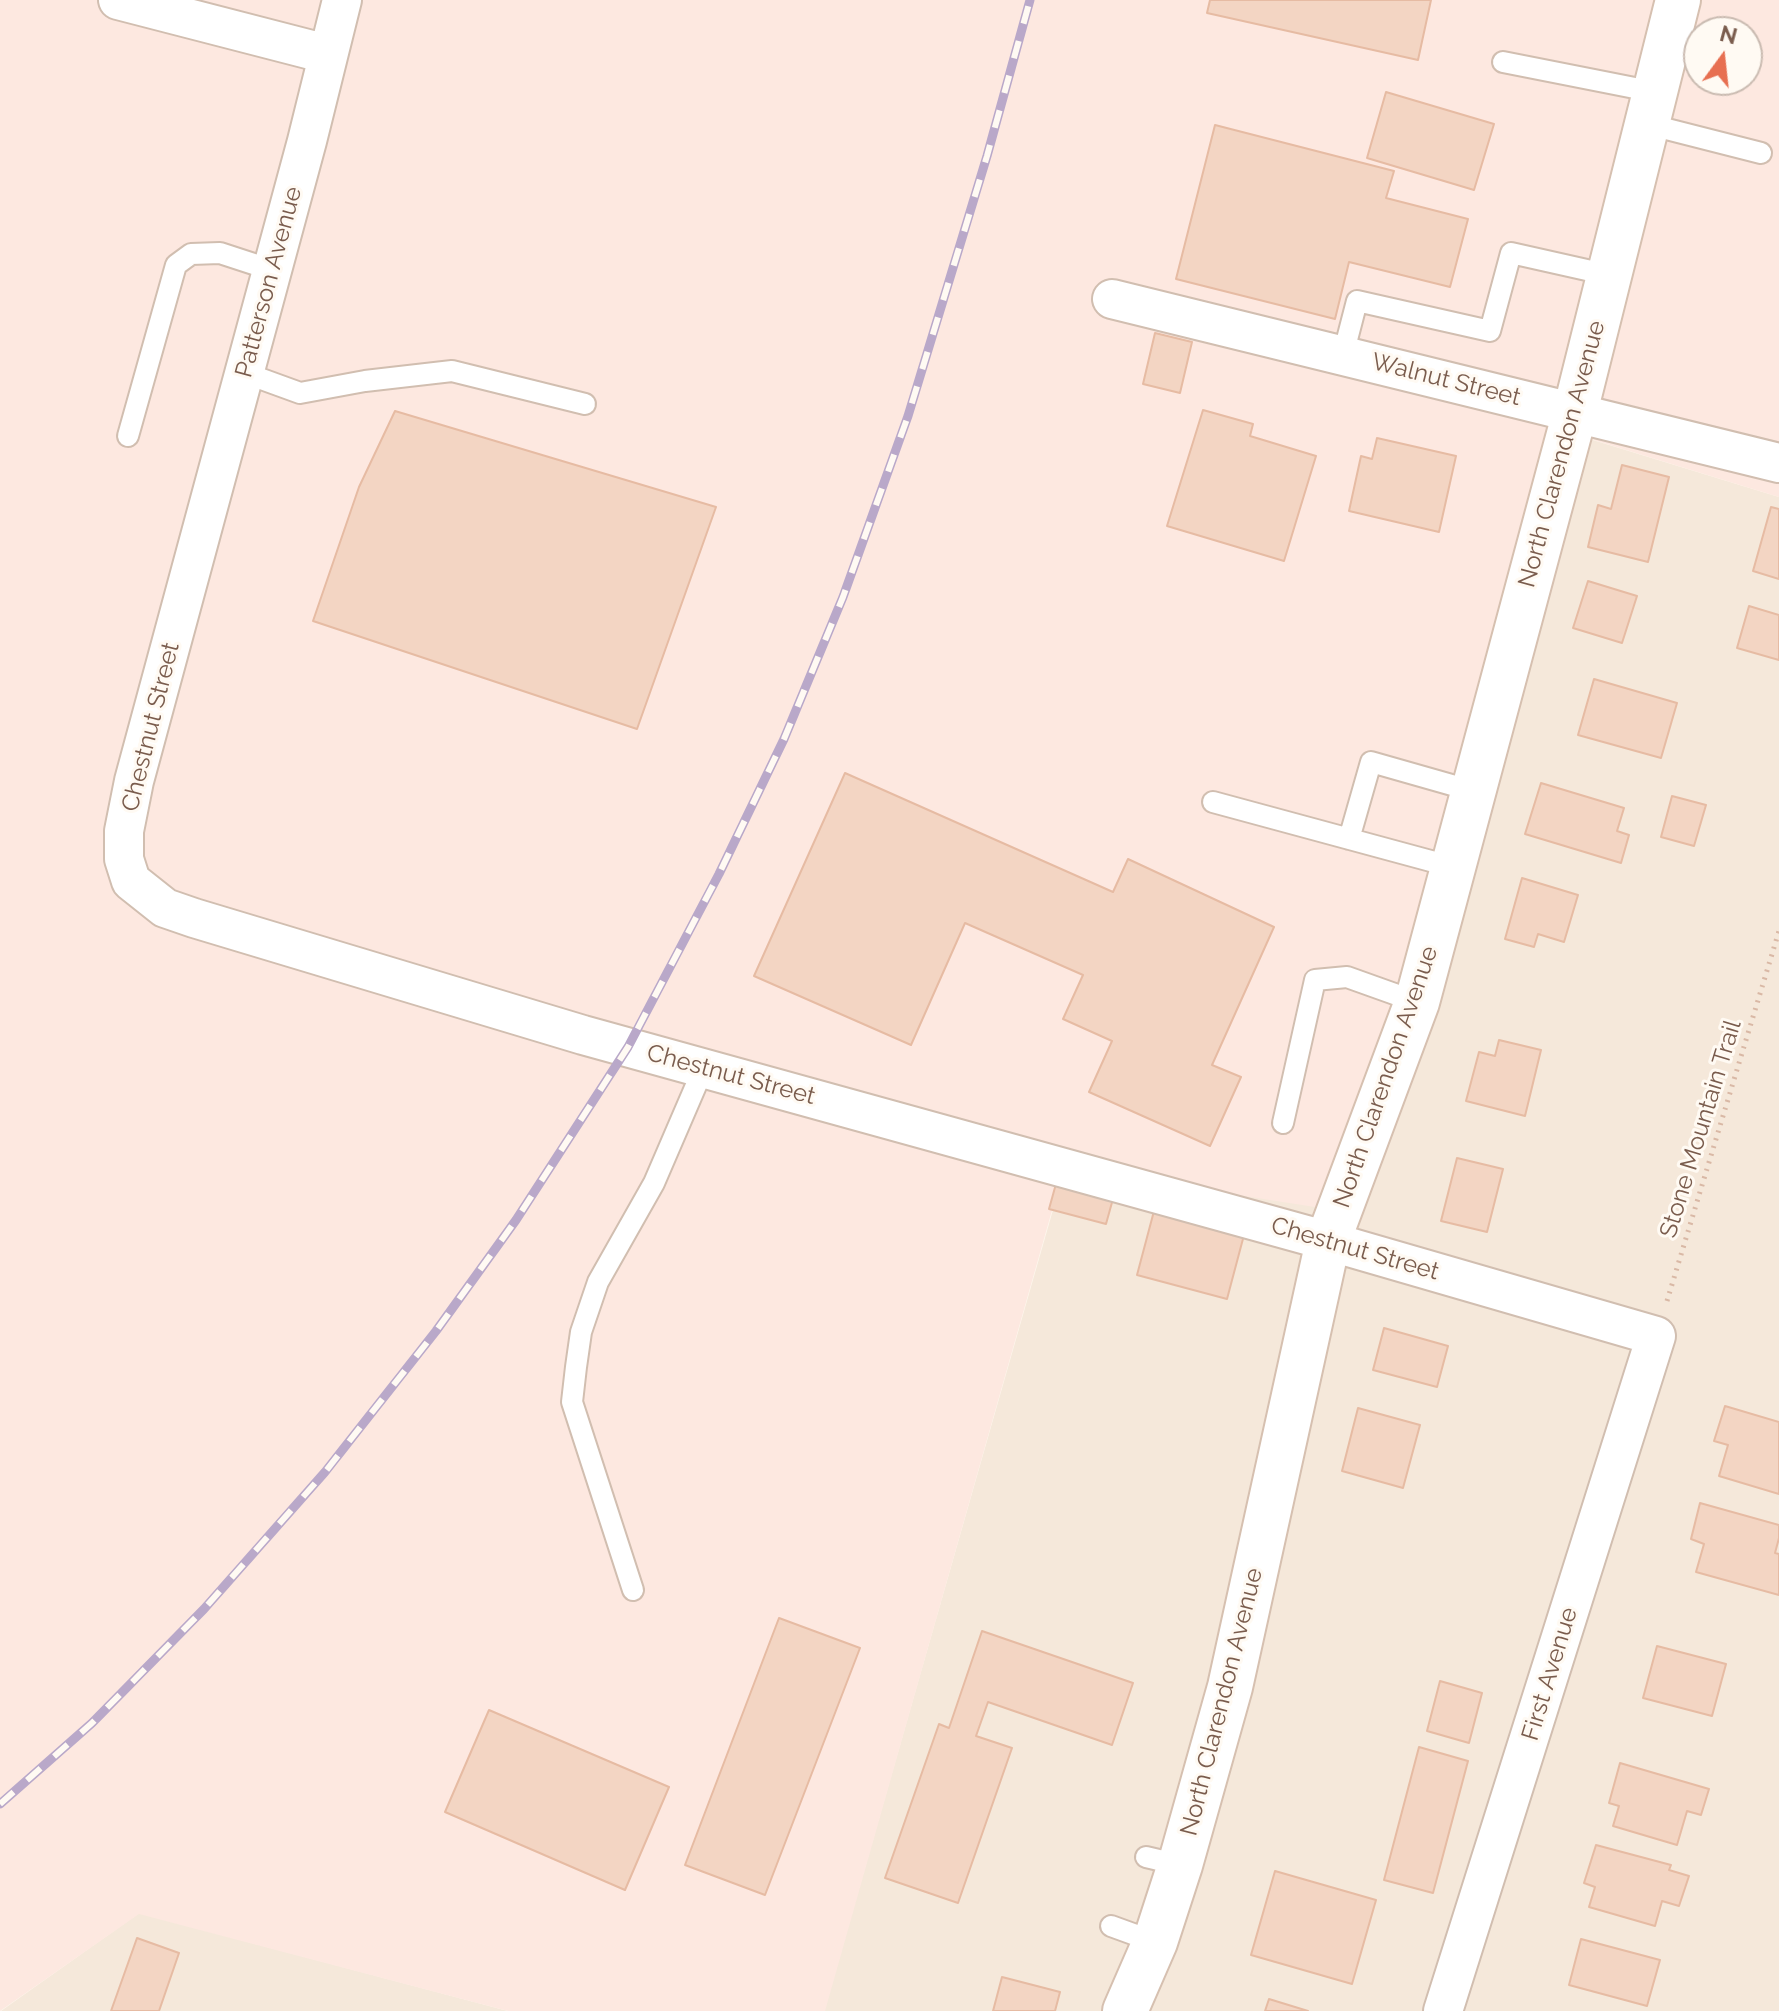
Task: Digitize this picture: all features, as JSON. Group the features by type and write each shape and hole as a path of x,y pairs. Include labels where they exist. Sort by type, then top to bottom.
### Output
{"street":[{"path":"118,0 327,54"},
{"name":"Patterson Avenue","path":"193,564 342,0"},
{"name":"North Clarendon Avenue","path":"1125,2011 1155,1942 1163,1861 1230,1687 1328,1241 1417,1002 1575,412 1678,0"},
{"name":"Walnut Street","path":"1112,299 1779,463"},
{"name":"Chestnut Street","path":"193,564 134,781 124,831 124,859 131,881 165,908 583,1035 1328,1241 1656,1336"},
{"name":"First Avenue","path":"1443,2011 1656,1336"}],"lane":[{"path":"1503,62 1651,108 1761,153"},
{"path":"128,436 176,265 191,254 220,253 272,270"},
{"path":"1343,355 1357,301 1490,331 1511,253 1609,275"},
{"path":"245,373 300,393 365,381 452,371 585,404"},
{"path":"1349,839 1371,762 1473,791"},
{"path":"1213,802 1453,867"},
{"path":"1283,1123 1315,980 1347,977 1417,1002"},
{"path":"633,1590 572,1402 576,1367 581,1332 598,1282 654,1183 704,1067"},
{"path":"1111,1926 1155,1942"}],"path":[{"name":"Stone Mountain Trail","path":"1656,1336 1779,931"}],"shaded area":[{"path":"0,0 1779,0 1779,497 1584,437 1360,1214 1064,1168 825,2011 508,2011 139,1914 0,2011"},
{"path":"1583,437 1779,497 1779,2011 824,2011 1065,1168"},
{"path":"139,1913 508,2011 1,2011"}],"building":[{"path":"1210,0 1431,0 1418,60 1207,13"},
{"path":"1386,92 1494,124 1474,190 1367,158"},
{"path":"1215,125 1394,171 1386,198 1468,219 1450,287 1349,262 1335,319 1176,279"},
{"path":"1155,333 1192,342 1180,393 1143,384"},
{"path":"1203,410 1253,424 1250,436 1316,456 1284,561 1167,526"},
{"path":"395,411 716,507 637,729 313,621 359,487"},
{"path":"1377,438 1456,456 1439,532 1349,511 1361,456 1372,459"},
{"path":"1622,465 1669,477 1648,562 1588,547 1598,505 1611,509"},
{"path":"1771,507 1779,509 1779,579 1753,571"},
{"path":"1588,581 1637,596 1622,643 1573,628"},
{"path":"1749,606 1779,615 1779,660 1737,648"},
{"path":"1594,679 1677,703 1661,758 1578,735"},
{"path":"845,773 1113,892 1128,859 1274,927 1212,1065 1241,1077 1210,1146 1089,1092 1112,1041 1063,1019 1083,975 965,923 911,1045 754,976"},
{"path":"1541,783 1624,808 1617,831 1629,835 1621,863 1525,834"},
{"path":"1672,796 1706,805 1694,846 1661,837"},
{"path":"1522,878 1578,895 1564,942 1538,934 1534,947 1505,939"},
{"path":"1499,1040 1541,1050 1525,1116 1466,1101 1479,1052 1495,1056"},
{"path":"1457,1158 1503,1169 1487,1232 1441,1221"},
{"path":"1059,1173 1116,1188 1106,1224 1049,1209"},
{"path":"1154,1211 1244,1235 1227,1299 1137,1275"},
{"path":"1384,1328 1448,1346 1437,1387 1373,1370"},
{"path":"1725,1406 1779,1422 1779,1494 1719,1476 1728,1445 1714,1441"},
{"path":"1358,1408 1420,1425 1403,1488 1342,1471"},
{"path":"1700,1503 1779,1525 1775,1553 1779,1554 1779,1595 1696,1572 1704,1544 1691,1539"},
{"path":"779,1618 860,1648 765,1895 685,1865"},
{"path":"982,1631 1133,1683 1112,1745 988,1702 976,1736 1012,1748 958,1903 885,1878 939,1724 949,1728"},
{"path":"1657,1646 1726,1664 1712,1716 1643,1698"},
{"path":"1440,1681 1482,1693 1469,1743 1427,1731"},
{"path":"489,1710 669,1787 625,1890 445,1812"},
{"path":"1419,1747 1468,1761 1433,1893 1384,1880"},
{"path":"1620,1763 1709,1789 1701,1815 1687,1811 1677,1845 1613,1826 1619,1806 1609,1803"},
{"path":"1596,1845 1671,1865 1669,1870 1689,1876 1679,1906 1662,1901 1655,1926 1589,1907 1595,1887 1584,1883"},
{"path":"1275,1871 1376,1900 1352,1984 1251,1955"},
{"path":"137,1938 179,1953 159,2011 111,2011"},
{"path":"1581,1939 1660,1960 1647,2006 1569,1985"},
{"path":"1002,1977 1060,1992 1055,2011 993,2011"},
{"path":"1269,1999 1308,2011 1265,2011"}],"railway":[{"path":"0,1804 92,1723 204,1609 325,1472 436,1331 516,1220 628,1047 719,874 784,739 843,597 908,416 987,156 1030,0"}]}
